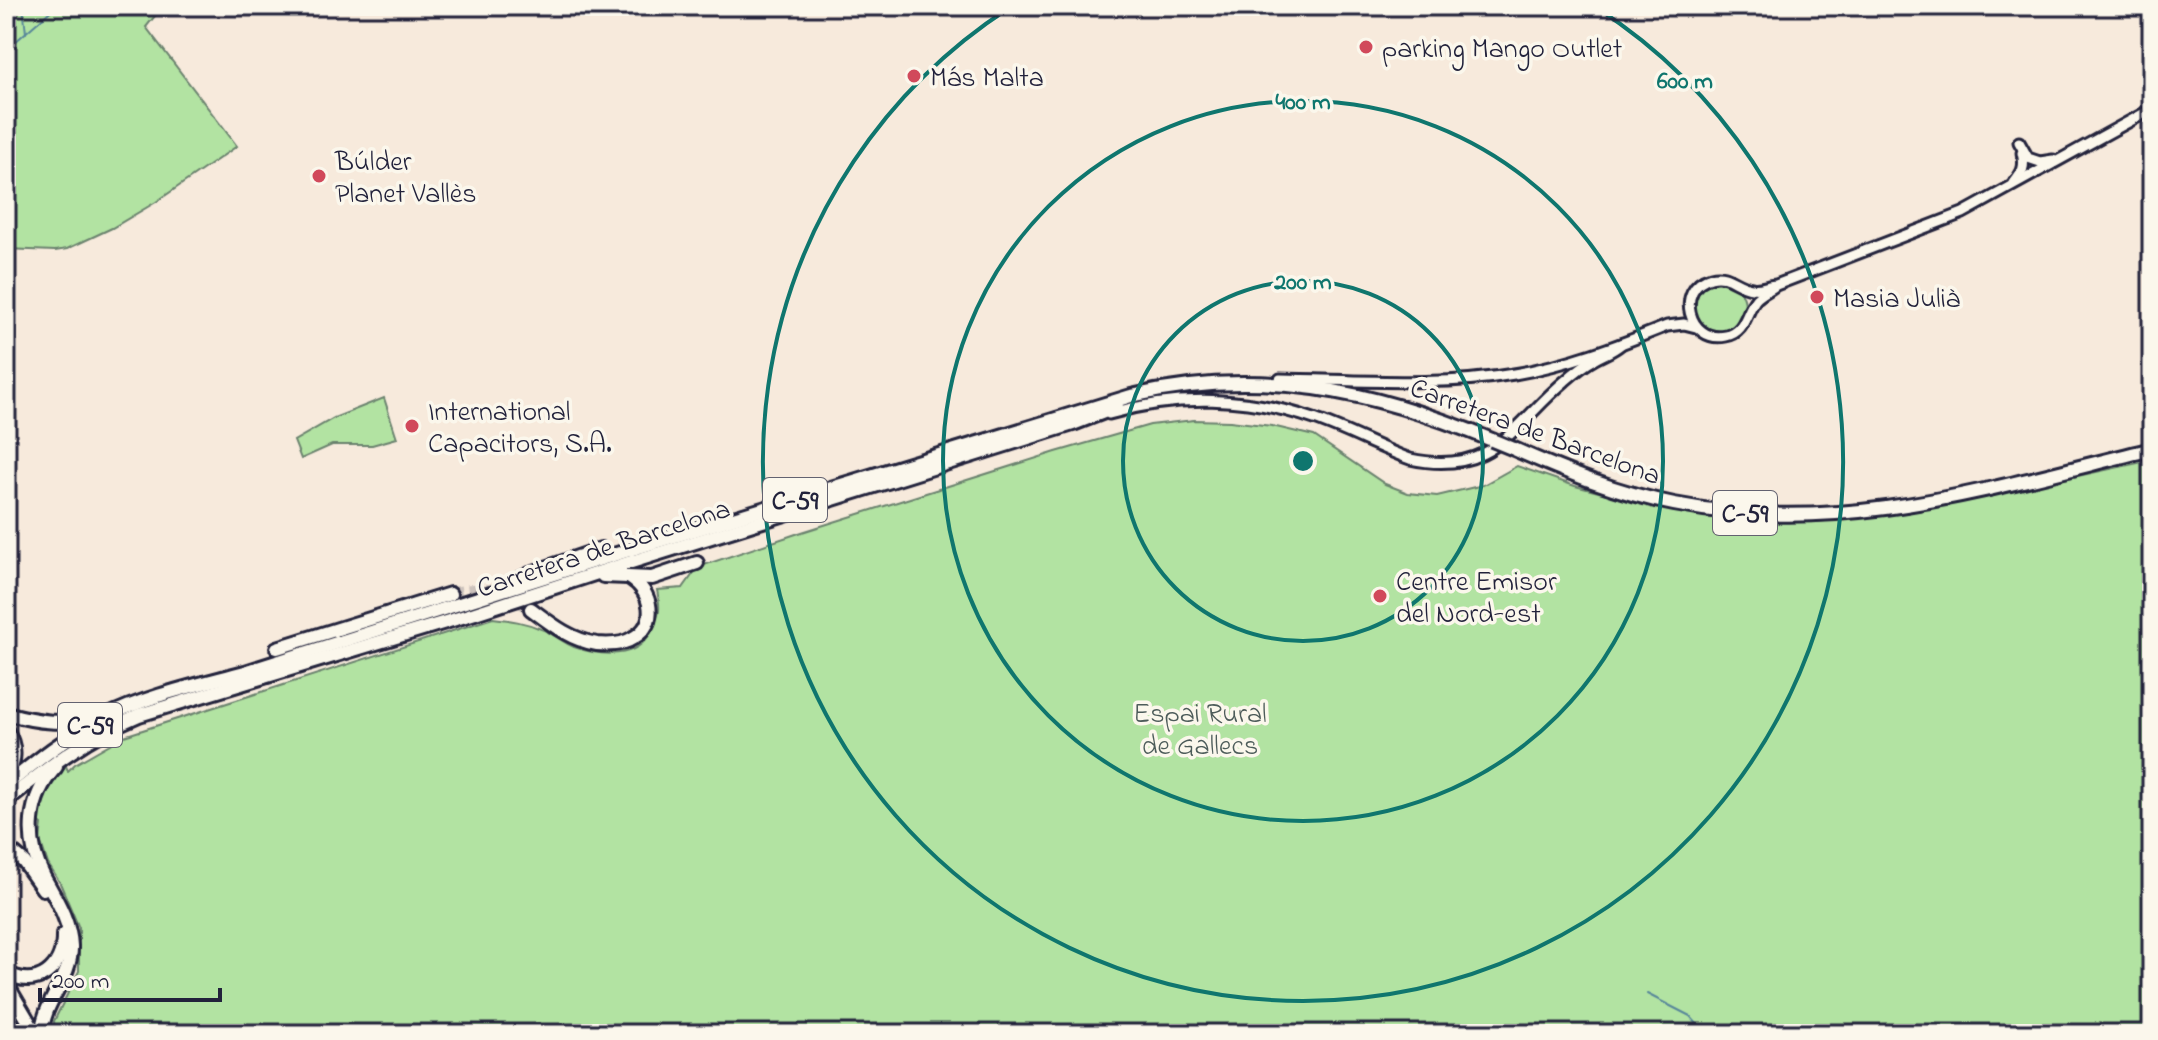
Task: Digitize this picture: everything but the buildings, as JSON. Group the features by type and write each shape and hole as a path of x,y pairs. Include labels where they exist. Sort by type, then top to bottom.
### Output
{"highway":[{"name":"Carretera de Barcelona","path":"6,786 44,755 104,718 187,688 1107,402 1164,389 1221,382 1315,388 1378,399 1438,418 1581,477 1650,498 1728,512 1800,516 1902,507 2099,462 2152,446"},
{"name":"Carretera de Barcelona","path":"6,801 78,746 123,722 166,706 276,675 1117,408 1160,396 1234,384"},
{"path":"2099,462 2152,458"},
{"path":"482,597 524,576 601,549"},
{"path":"575,580 661,576 697,563"},
{"path":"531,609 563,632 584,641 605,644 625,642 644,628 650,605 643,588 630,578"},
{"path":"277,648 450,594"},
{"path":"6,713 45,722 75,721 169,689 187,688"},
{"path":"6,730 12,739 14,754 6,780"},
{"path":"39,1034 47,1009 66,971 71,946 64,916 35,853 31,819 46,779 78,746"},
{"path":"6,847 24,862 43,888 63,938 58,961 44,975 24,979 6,973"},
{"path":"6,983 39,1034"},
{"path":"6,1022 15,1034"}],"street":[{"path":"1697,328 1691,318 1690,299 1696,287 1709,277 1725,276 1753,289 1776,285 1947,220 2152,109"},
{"path":"2010,187 2023,172 2019,142 2028,158 2040,162 2064,157"},
{"path":"1741,284 1748,296 1750,311"},
{"path":"1073,424 1176,401 1251,403 1316,419 1410,459 1449,462 1471,458 1495,448 1561,383 1621,344 1667,326 1684,324 1713,336 1725,337 1738,331 1759,297 1776,285"},
{"path":"1667,326 1689,306"},
{"path":"1221,382 1265,379 1467,380 1564,363 1621,344"}],"green space":[{"path":"6,6 163,6 146,27 237,146 156,202 112,228 67,249 6,249"},
{"path":"1720,281 1738,288 1745,306 1738,324 1720,331 1702,324 1695,306 1702,288"},
{"path":"384,398 397,438 372,445 332,445 301,459 294,441 334,418"},
{"name":"Espai Rural de Gallecs","path":"1194,420 1272,426 1314,436 1385,484 1408,493 1437,496 1483,485 1517,466 1575,486 1721,519 1815,522 1905,513 2152,460 2152,1034 55,1034 54,1021 79,971 79,928 60,883 48,864 40,840 42,824 38,821 46,791 66,766 68,771 124,736 493,618 535,627 584,650 606,654 628,651 645,640 654,625 659,611 657,590 683,588 698,567 1056,452 1150,425"}],"waterway":[{"path":"23,6 26,33"},
{"path":"6,50 56,6"},
{"path":"1647,994 1690,1016 1706,1034"}],"tunnel":[{"path":"450,594 492,591 531,609"}],"place":[{"name":"parking Mango Outlet","path":"1366,47"},
{"name":"Más Malta","path":"914,76"},
{"name":"Búlder Planet Vallès","path":"319,176"},
{"name":"Masia Julià","path":"1817,297"},
{"name":"International Capacitors, S.A.","path":"412,426"},
{"name":"Centre Emisor del Nord-est","path":"1380,596"}]}
